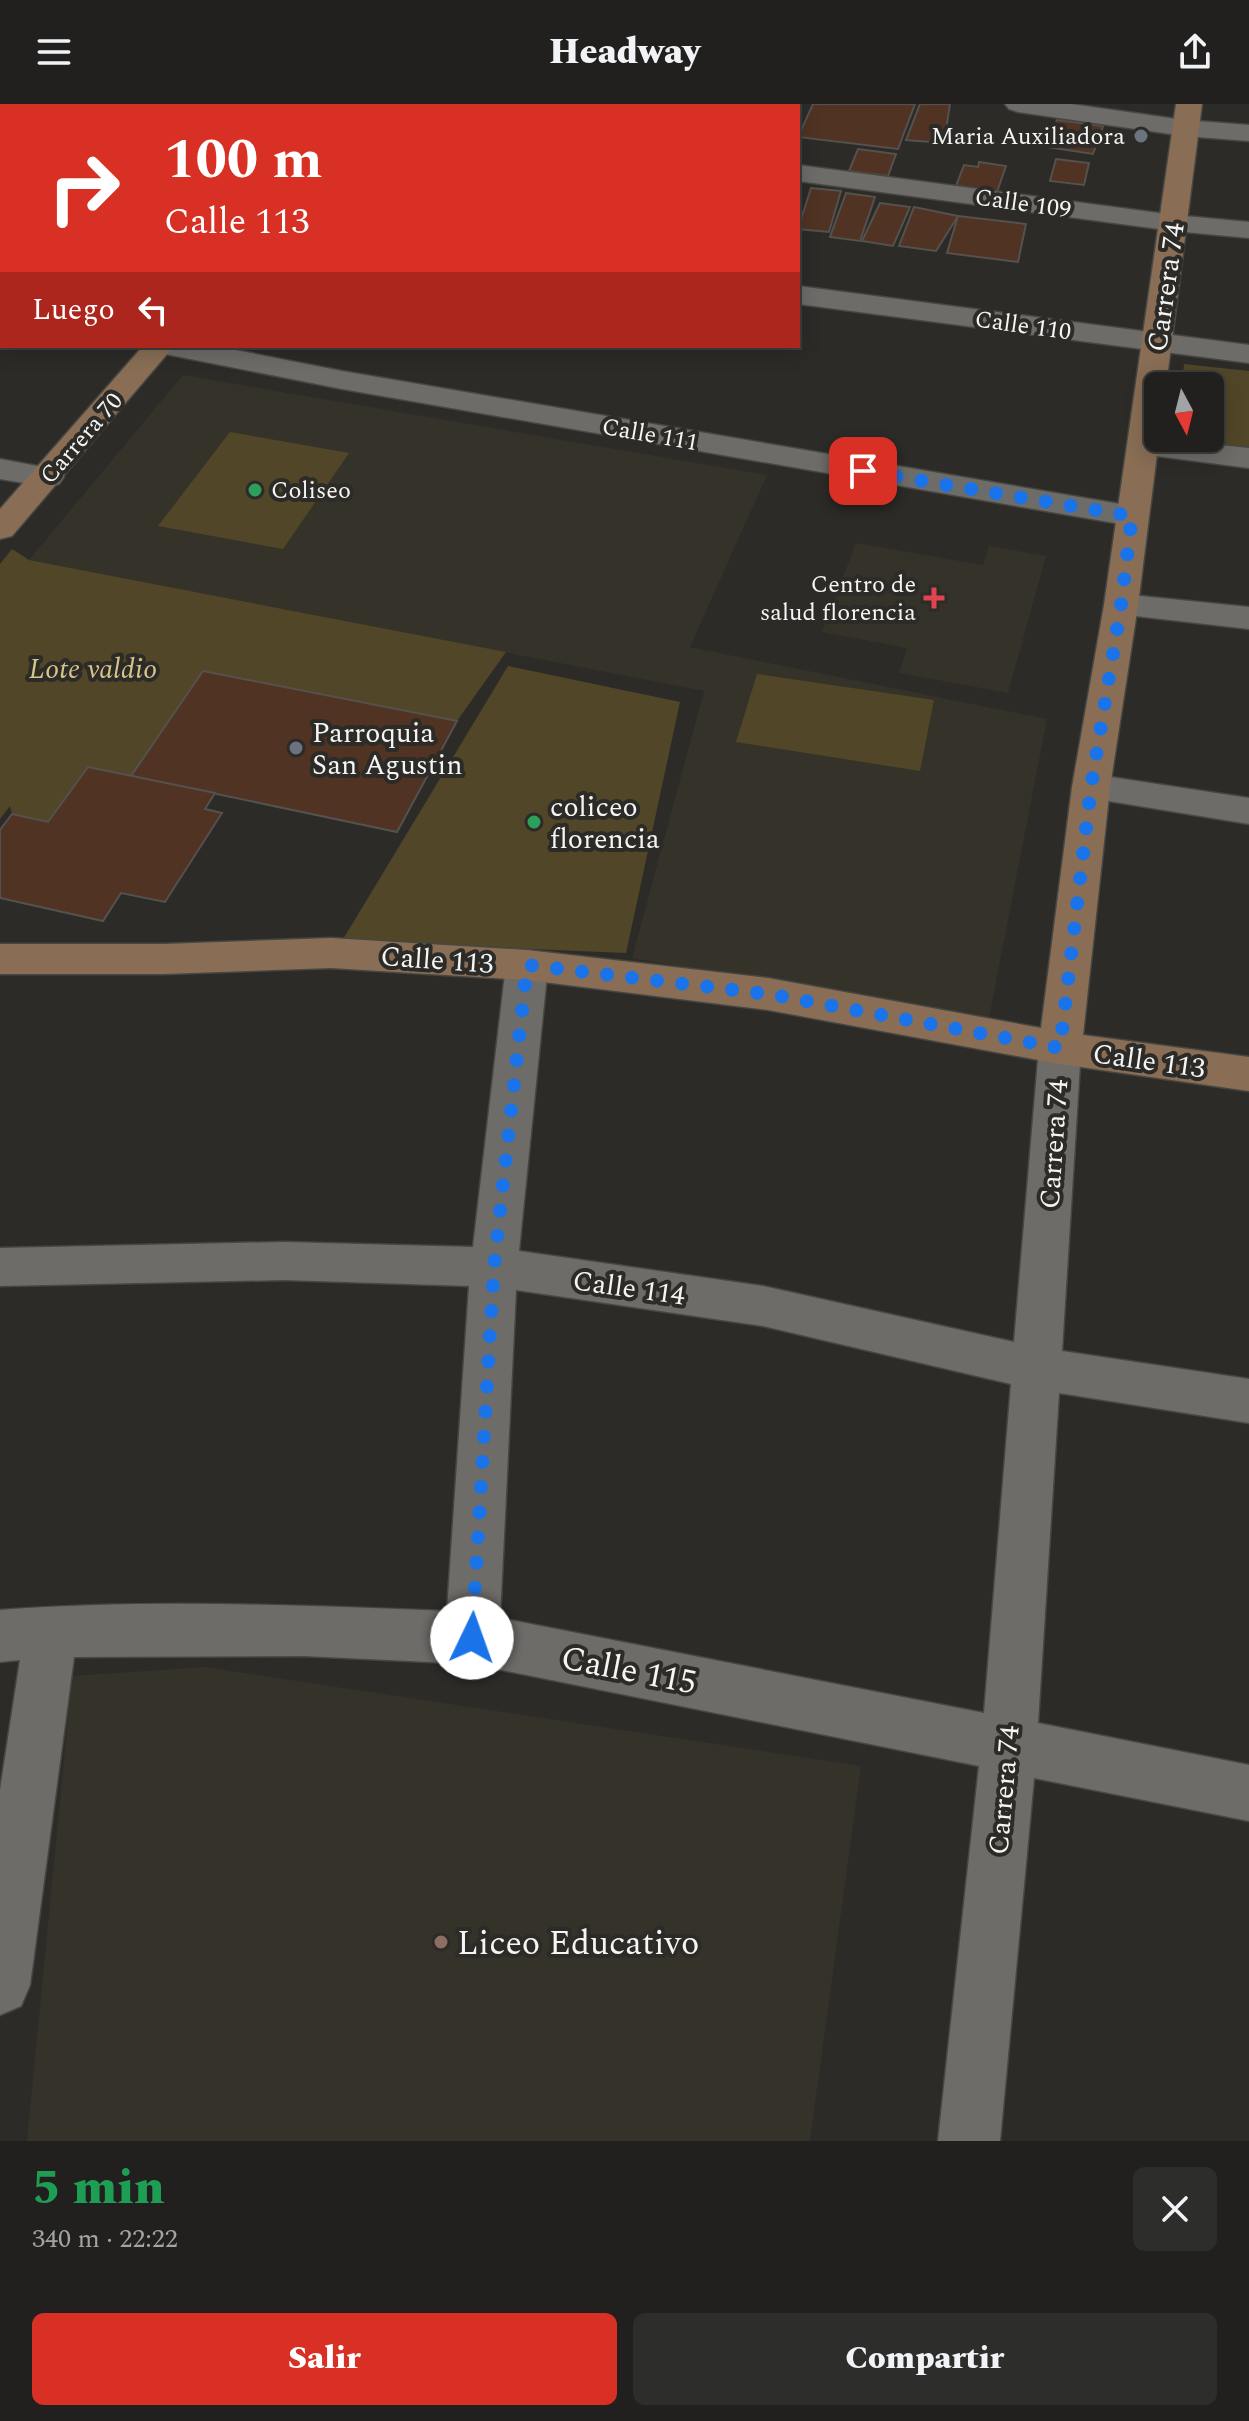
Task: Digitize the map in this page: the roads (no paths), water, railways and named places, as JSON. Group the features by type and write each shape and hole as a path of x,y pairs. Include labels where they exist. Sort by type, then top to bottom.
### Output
{"main road":[{"name":"Carrera 74","path":"1153,372 1187,116"},
{"name":"Carrera 70","path":"0,529 157,348"},
{"name":"Carrera 74","path":"1060,1048 1091,787 1144,446"},
{"name":"Calle 113","path":"0,959 164,959 331,953 527,965 768,994 1060,1048 1249,1074"}],"street":[{"path":"1018,104 1187,116 1249,133"},
{"name":"Calle 109","path":"800,173 1174,223 1249,230"},
{"name":"Calle 110","path":"800,295 1249,354"},
{"name":"Calle 111","path":"180,348 358,382 1132,516"},
{"path":"1196,452 1249,458"},
{"path":"0,469 48,477"},
{"path":"1121,605 1249,618"},
{"path":"1091,787 1249,811"},
{"path":"472,1638 494,1267 527,965"},
{"name":"Carrera 74","path":"969,2141 1009,1744 1060,1048"},
{"name":"Calle 114","path":"0,1267 284,1261 494,1267 763,1306 1035,1368 1249,1401"},
{"name":"Calle 115","path":"25,1634 304,1631 472,1638 1249,1793"},
{"path":"0,1985 25,1634"}],"place":[{"name":"Maria Auxiliadora","path":"1141,136"},
{"name":"Coliseo","path":"255,490"},
{"name":"Centro de salud florencia","path":"934,598"},
{"name":"Parroquia San Agustin","path":"296,748"},
{"name":"coliceo florencia","path":"534,822"},
{"name":"Liceo Educativo","path":"441,1942"}],"park label":[{"name":"Lote valdio","path":"93,668"}]}
